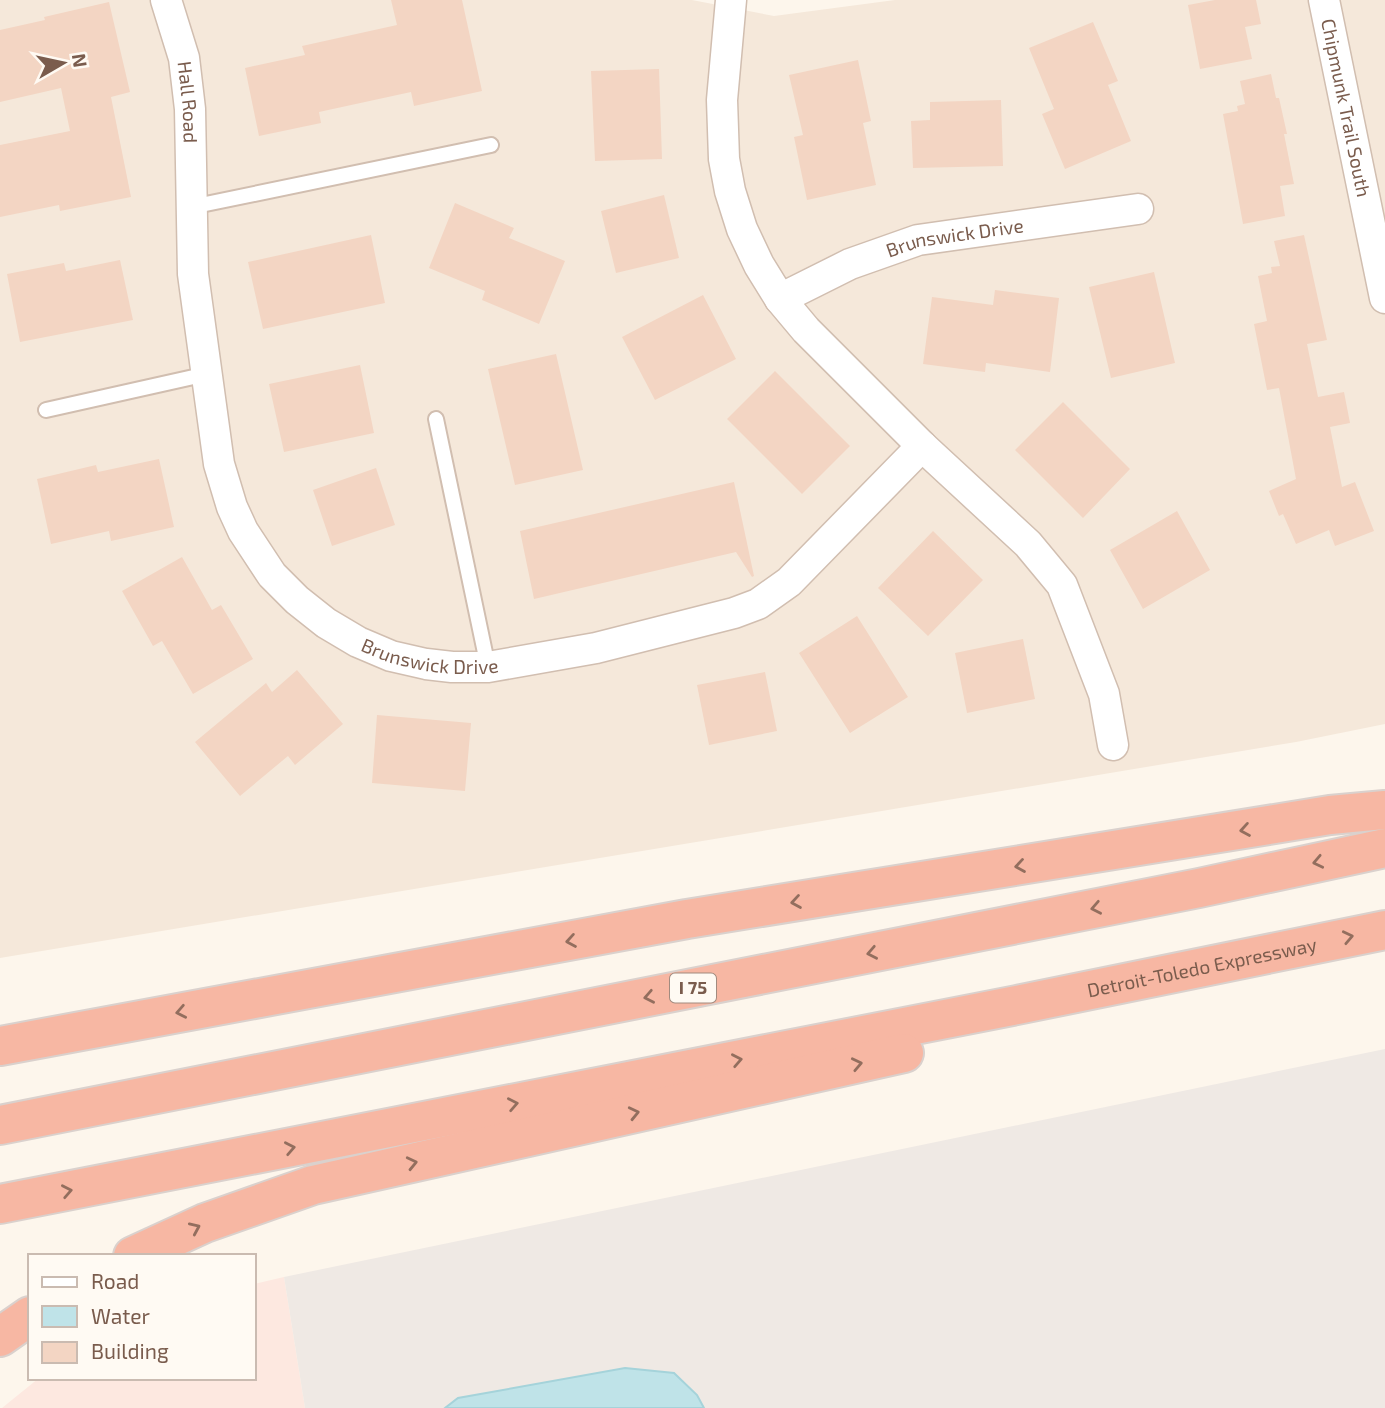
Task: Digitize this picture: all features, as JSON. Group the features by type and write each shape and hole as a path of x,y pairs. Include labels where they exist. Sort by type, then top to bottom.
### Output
{"highway":[{"path":"0,1046 687,919 1330,815 1385,810"},
{"name":"I 75","path":"0,1125 1144,899 1385,848"},
{"name":"Detroit-Toledo Expressway","path":"1017,1005 1385,930"},
{"path":"0,1205 1017,1005"},
{"path":"137,1254 205,1223 313,1185 902,1054 1017,1005"},
{"path":"0,1337 28,1317"}],"street":[{"name":"Hall Road","path":"166,0 177,29 186,71 190,109 191,208"},
{"path":"731,0 722,100 724,159 730,191 742,229 759,265 780,299 806,330 922,446 1028,544 1062,584 1104,694 1114,746"},
{"name":"Chipmunk Trail South","path":"1324,0 1385,298"},
{"name":"Brunswick Drive","path":"191,208 193,274 219,464 232,507 243,531 272,575 297,600 326,624 391,656 452,667 488,667 596,648 734,613 758,604 789,582 922,446"},
{"name":"Brunswick Drive","path":"780,299 850,264 918,240 1138,209"}],"lane":[{"path":"191,208 491,145"},
{"path":"46,411 207,374"},
{"path":"436,419 488,667"}],"shaded area":[{"path":"0,0 692,0 774,16 895,0 1385,0 1385,724 1296,742 0,958"},
{"path":"1385,1049 1385,1408 305,1408 284,1277"},
{"path":"284,1277 305,1408 2,1408 37,1380 256,1380 256,1284"}],"water":[{"path":"625,1368 674,1373 697,1395 704,1408 445,1408 458,1398"}],"building":[{"path":"391,0 462,0 482,91 414,106 411,92 319,112 321,123 259,136 245,68 305,55 302,46 397,25"},
{"path":"1215,0 1256,0 1261,24 1245,27 1252,59 1200,69 1188,5"},
{"path":"109,2 130,92 111,97 131,197 60,211 59,205 0,217 0,145 70,131 61,88 0,102 0,30"},
{"path":"1093,22 1118,81 1108,85 1131,141 1065,169 1042,114 1054,109 1029,48"},
{"path":"858,60 871,121 863,123 876,185 807,200 794,137 803,135 789,75"},
{"path":"659,69 662,159 595,161 591,71"},
{"path":"1271,74 1287,134 1284,134 1294,184 1280,186 1285,216 1243,224 1223,114 1238,111 1237,106 1245,104 1240,81"},
{"path":"1001,100 1003,166 913,168 911,121 930,120 930,102"},
{"path":"664,195 679,258 616,273 601,211"},
{"path":"455,203 514,228 509,238 565,261 539,324 482,300 485,291 429,268"},
{"path":"371,235 385,303 263,329 248,262"},
{"path":"1304,235 1327,340 1307,344 1318,397 1344,392 1350,423 1330,427 1342,487 1355,482 1374,531 1335,546 1329,530 1296,544 1283,514 1279,516 1269,491 1296,479 1279,388 1267,390 1254,324 1267,321 1258,276 1272,273 1271,267 1280,266 1274,241"},
{"path":"120,260 133,320 20,342 7,274 64,263 66,271"},
{"path":"1154,272 1175,363 1111,378 1089,287"},
{"path":"995,290 1059,298 1050,372 986,363 985,372 923,364 932,297 993,305"},
{"path":"703,295 736,359 655,400 622,337"},
{"path":"556,354 583,470 515,485 488,369"},
{"path":"360,365 374,433 284,452 269,384"},
{"path":"775,371 850,446 802,494 727,419"},
{"path":"1063,402 1130,469 1083,518 1015,450"},
{"path":"159,459 174,527 111,541 109,531 51,544 37,479 96,465 98,472"},
{"path":"376,468 395,525 332,546 313,490"},
{"path":"734,482 754,576 752,577 736,552 534,599 520,531"},
{"path":"1177,511 1210,570 1143,609 1110,550"},
{"path":"933,531 983,580 928,636 878,588"},
{"path":"182,557 212,610 221,605 253,659 193,694 162,641 153,646 122,591"},
{"path":"857,616 908,697 850,733 799,653"},
{"path":"1023,639 1035,699 967,713 955,653"},
{"path":"297,670 343,724 295,765 288,756 240,796 195,742 266,683 272,692"},
{"path":"765,672 777,731 709,745 697,685"},
{"path":"377,715 471,723 465,791 372,783"}]}
